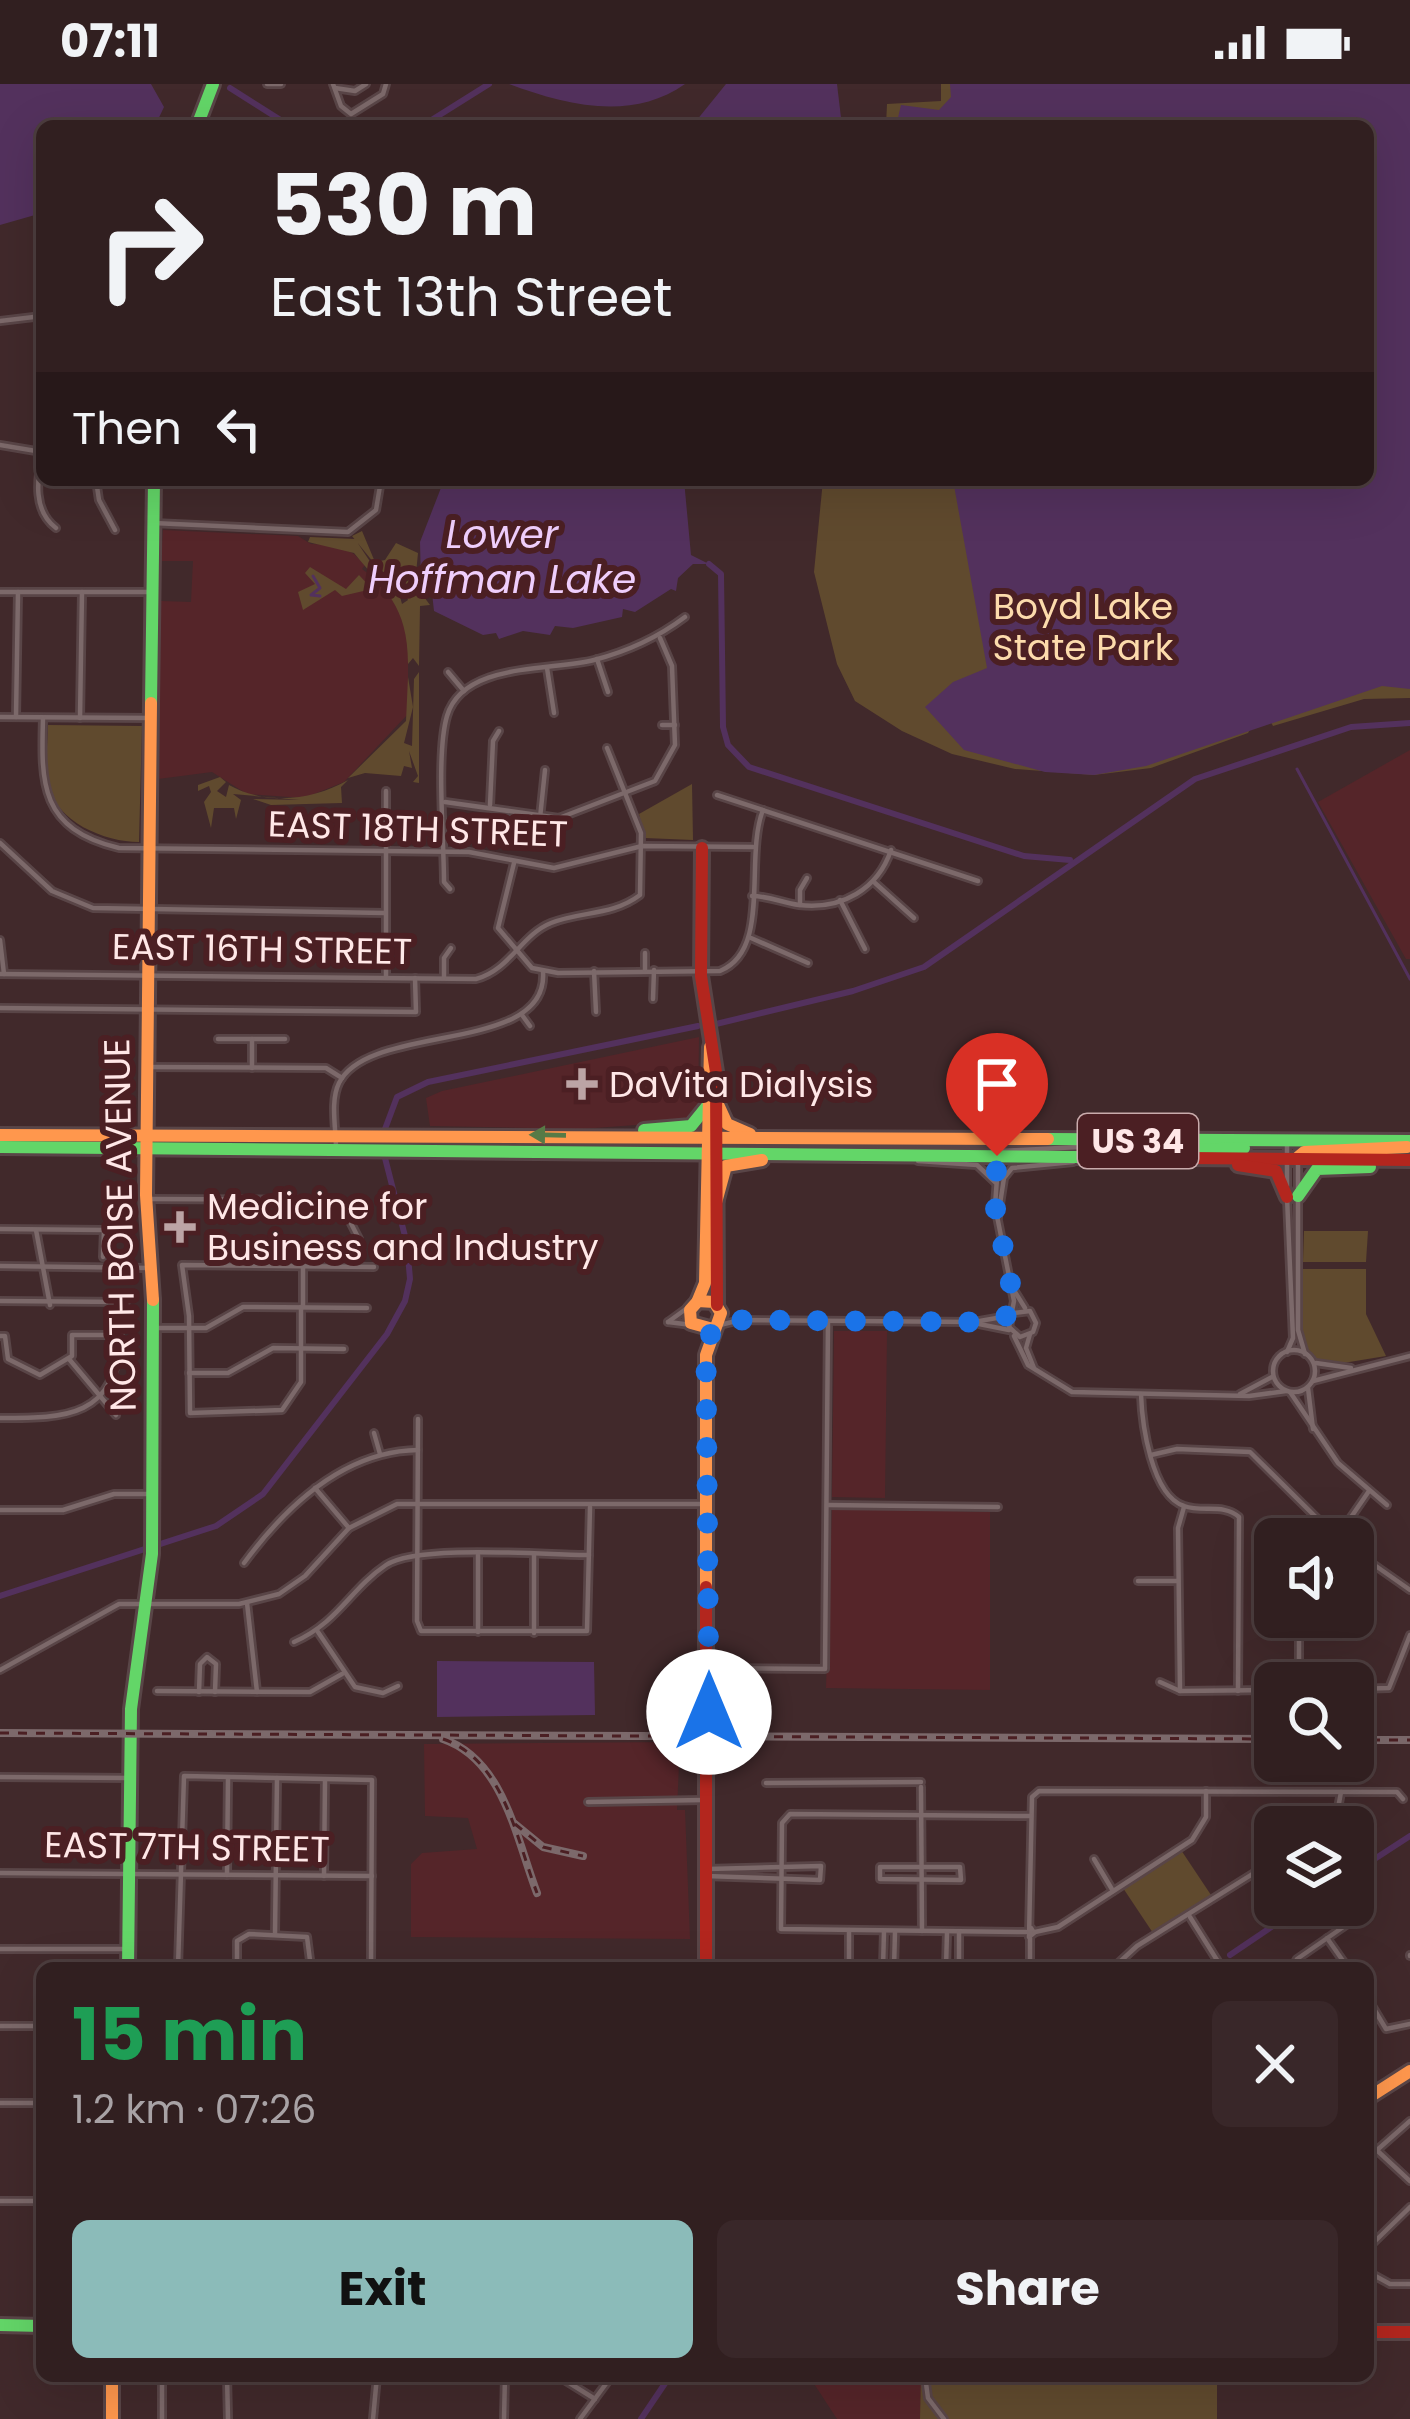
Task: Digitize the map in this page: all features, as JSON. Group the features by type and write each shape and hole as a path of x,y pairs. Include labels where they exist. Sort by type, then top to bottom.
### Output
{"main road":[{"path":"199,120 213,84"},
{"name":"NORTH BOISE AVENUE","path":"128,1962 133,1693 148,1602 153,1494 155,1328 146,1199 154,486"},
{"path":"702,848 701,971 711,1046 711,1145 705,1283 689,1314 706,1355"},
{"path":"620,1136 624,1130 691,1126 712,1103"},
{"path":"712,1103 735,1129 795,1139"},
{"path":"0,1146 35,1140 41,1134"},
{"name":"US 34","path":"0,1135 147,1140"},
{"name":"US 34","path":"336,1141 620,1136 877,1155 1128,1158 1410,1144"},
{"name":"US 34","path":"0,1146 147,1140 711,1145 795,1139 1152,1142 1410,1163"},
{"path":"714,1210 719,1178 732,1162 984,1147 989,1141"},
{"path":"706,1962 706,1355 718,1307 711,1145"},
{"path":"1128,1158 1292,1151"},
{"path":"1193,1158 1270,1168 1293,1196 1317,1169 1410,1163"},
{"path":"696,1302 718,1307"},
{"path":"694,1327 714,1327"},
{"path":"1374,2094 1410,2071"},
{"path":"0,2325 36,2326"},
{"path":"1374,2332 1410,2332"},
{"path":"112,2382 112,2419"}],"street":[{"path":"267,84 280,84"},
{"path":"334,86 355,91 366,84"},
{"path":"334,86 340,106 351,114 383,94 386,84"},
{"path":"0,321 36,317"},
{"path":"0,445 36,452"},
{"path":"40,486 39,500 48,523 56,528"},
{"path":"97,486 115,530"},
{"path":"153,523 348,532 376,510 380,486"},
{"path":"0,592 152,592"},
{"path":"16,718 18,592"},
{"path":"80,718 82,592"},
{"path":"450,889 444,882 446,719 464,691 485,679 597,659 659,636 685,617"},
{"path":"445,802 490,805 540,818 577,814 651,784 668,767 674,724 672,666 659,636"},
{"path":"597,659 608,692"},
{"path":"548,668 554,713"},
{"path":"448,672 464,691"},
{"path":"0,717 152,718"},
{"name":"EAST 18TH STREET","path":"43,718 42,783 52,806 98,842 150,848 444,851 564,868 642,846 753,847"},
{"path":"662,725 674,724"},
{"path":"490,805 493,741 499,731"},
{"path":"607,748 642,846"},
{"path":"540,818 545,770"},
{"path":"386,790 386,977"},
{"path":"717,795 979,881"},
{"path":"514,863 498,923 516,954 543,972 701,971 735,964 751,938 753,847 763,810"},
{"path":"0,843 61,896 101,910 386,913"},
{"name":"EAST 16TH STREET","path":"2,974 481,978 551,923 603,913 637,897 642,846"},
{"path":"752,896 800,905 840,900 875,883 891,850"},
{"path":"800,905 807,878"},
{"path":"875,883 914,918"},
{"path":"56,904 61,896"},
{"path":"840,900 865,949"},
{"path":"751,938 808,963"},
{"path":"0,940 2,974"},
{"path":"444,978 444,958 451,948"},
{"path":"645,953 645,970"},
{"path":"653,998 654,970"},
{"path":"594,971 596,1012"},
{"path":"336,1141 335,1098 342,1078 361,1062 522,1016 540,993 543,972"},
{"path":"0,1008 416,1012 415,978"},
{"path":"522,1016 530,1026"},
{"path":"218,1039 285,1039"},
{"path":"252,1039 252,1068"},
{"path":"147,1067 326,1068 342,1078"},
{"path":"1152,1142 1005,1149 997,1156 998,1216 1012,1287 1011,1331 1034,1369 1072,1392 1240,1394 1288,1391 1351,1368 1410,1356"},
{"path":"1292,1151 1298,1330 1305,1354 1313,1362 1351,1368"},
{"path":"877,1155 977,1165 996,1185"},
{"path":"998,1216 1004,1178 1012,1168 1128,1158"},
{"path":"1240,1394 1264,1385 1293,1338 1293,1196"},
{"path":"146,1199 339,1200 359,1238"},
{"path":"0,1229 104,1230 103,1256"},
{"path":"36,1229 50,1305"},
{"path":"303,1266 301,1382 288,1402 274,1414 190,1413 190,1328 182,1265 303,1266 374,1267"},
{"path":"0,1266 149,1268"},
{"path":"1012,1287 1036,1323 1026,1348 1034,1369"},
{"path":"0,1301 50,1305 127,1302"},
{"path":"694,1327 668,1322 696,1302"},
{"path":"155,1328 212,1326 243,1307 367,1308"},
{"path":"718,1307 740,1320"},
{"path":"714,1327 740,1320 974,1322 1026,1310"},
{"path":"708,1668 826,1669 828,1321"},
{"path":"974,1322 1030,1334"},
{"path":"0,1418 64,1418 98,1398 112,1374 120,1335 72,1335 69,1359"},
{"path":"3,1340 8,1359 40,1375 69,1359"},
{"path":"189,1373 228,1373 273,1348 344,1349"},
{"path":"1287,1352 1305,1354"},
{"path":"69,1359 82,1368 98,1398 116,1415"},
{"path":"1313,1362 1313,1429"},
{"path":"1273,1373 1338,1463 1388,1504"},
{"path":"1141,1394 1143,1435 1170,1497 1184,1507 1227,1509 1239,1516 1238,1691"},
{"path":"418,1419 419,1629 586,1631 590,1504"},
{"path":"374,1433 380,1454"},
{"path":"1151,1455 1178,1449 1250,1452 1316,1518"},
{"path":"244,1563 315,1488 347,1466 380,1454 418,1450"},
{"path":"315,1488 349,1528"},
{"path":"1351,1518 1369,1491"},
{"path":"0,1510 63,1510 114,1494 153,1494"},
{"path":"0,1670 108,1609 148,1602 247,1603 289,1588 349,1528 385,1507 419,1502 708,1504"},
{"path":"826,1505 998,1508"},
{"path":"1180,1691 1178,1528 1184,1507"},
{"path":"295,1642 318,1632 386,1565 417,1553 590,1555"},
{"path":"478,1555 478,1632"},
{"path":"534,1555 534,1633"},
{"path":"1374,1565 1410,1590"},
{"path":"1138,1581 1178,1581"},
{"path":"247,1603 257,1692"},
{"path":"318,1632 342,1674 364,1692 383,1693 398,1687"},
{"path":"1374,1688 1388,1688 1410,1635"},
{"path":"199,1692 200,1664 207,1657 216,1664 215,1692"},
{"path":"157,1691 310,1692 342,1674"},
{"path":"1160,1682 1180,1691 1254,1691"},
{"path":"0,1777 130,1778"},
{"path":"227,1875 229,1777"},
{"path":"178,1962 181,1778 229,1777 372,1780 371,1962"},
{"path":"274,1934 277,1778"},
{"path":"324,1876 325,1778"},
{"path":"766,1783 921,1785 922,1931"},
{"path":"1031,1816 783,1817 781,1929 1030,1932 1058,1927 1200,1833 1206,1791"},
{"path":"1030,1962 1034,1792 1397,1792 1403,1799"},
{"path":"1338,1806 1341,1792"},
{"path":"588,1802 707,1800"},
{"path":"1094,1859 1113,1892"},
{"path":"821,1866 822,1873 820,1880 706,1872 821,1866"},
{"path":"880,1867 922,1868 960,1867 961,1880 880,1880 880,1867"},
{"name":"EAST 7TH STREET","path":"0,1873 372,1876"},
{"path":"1120,1962 1137,1946 1254,1873"},
{"path":"1189,1915 1218,1962"},
{"path":"1295,1962 1345,1926"},
{"path":"849,1930 849,1962"},
{"path":"883,1962 884,1930"},
{"path":"894,1962 895,1931"},
{"path":"946,1962 947,1931"},
{"path":"959,1932 959,1962"},
{"path":"238,1962 240,1937 274,1934 307,1937 310,1962"},
{"path":"1327,1938 1344,1962"},
{"path":"0,1949 128,1949"},
{"path":"1374,2007 1394,2032 1410,2024"},
{"path":"0,2026 36,2026"},
{"path":"0,2103 36,2103"},
{"path":"1374,2151 1410,2121"},
{"path":"1376,2149 1410,2181"},
{"path":"0,2201 36,2201"},
{"path":"1374,2242 1410,2207"},
{"path":"1374,2275 1390,2284 1410,2284"},
{"path":"162,2382 162,2419"},
{"path":"228,2382 228,2419"},
{"path":"373,2419 376,2382"},
{"path":"504,2419 505,2382"},
{"path":"568,2382 595,2398"},
{"path":"580,2419 606,2382"},
{"path":"926,2382 928,2398 944,2419"}],"shaded area":[{"path":"163,530 298,536 311,544 337,545 354,554 365,565 362,569 390,590 408,630 408,714 344,782 304,798 247,794 212,772 158,779 161,601 191,602 193,561 161,561"},
{"path":"1410,750 1410,959 1406,959 1318,802"},
{"path":"699,1037 698,1111 691,1121 581,1129 430,1126 426,1098 442,1091"},
{"path":"834,1331 887,1331 885,1498 832,1497"},
{"path":"832,1508 990,1512 990,1690 826,1688"},
{"path":"680,1742 677,1810 685,1810 690,1939 411,1937 411,1864 422,1853 477,1849 468,1818 425,1816 424,1744"},
{"path":"813,2382 947,2382 927,2419 837,2419"}],"green space":[{"name":"Boyd Lake State Park","path":"941,84 1410,84 1410,698 1364,699 1273,726 1263,707 1248,733 1151,768 1094,775 1015,769 952,754 902,731 855,701 837,664 814,572 822,486 1374,486 1374,120 886,120 887,104 941,101"},
{"path":"362,531 375,562 385,560 396,543 418,553 415,584 400,585 409,580 406,573 395,579 402,604 408,600 404,590 416,586 430,605 420,606 419,666 413,658 408,664 404,627 392,600 354,553 308,542 310,537 354,539","holes":["358,543 378,568 382,565 380,570 393,577 384,579 370,570 373,566"]},
{"path":"310,567 346,589 359,575 372,589 342,596 335,590 303,610 298,592 315,584 305,573"},
{"path":"419,672 419,783 413,782 418,776 409,751 412,768 404,766 401,776 365,773 348,778 406,721 408,677 413,707 404,743 412,746 414,679"},
{"path":"48,725 142,726 139,842 97,834 60,809 47,776"},
{"path":"220,777 226,782 217,791 226,797 229,785 268,797 233,794 241,800 236,819 234,808 214,808 211,828 204,802 211,792 209,786 198,791 198,785"},
{"path":"348,780 341,787 342,803 271,805 253,799 300,800 277,798 305,796"},
{"path":"692,784 693,840 645,838 639,814"},
{"path":"1304,1231 1368,1231 1366,1262 1303,1262"},
{"path":"1303,1269 1366,1269 1366,1314 1386,1356 1331,1365 1308,1355 1300,1334"},
{"path":"1181,1850 1211,1895 1153,1933 1123,1888"},
{"path":"921,2382 1217,2382 1217,2419 920,2419"}],"water":[{"path":"0,84 151,84 164,107 158,120 36,120 36,215 0,225"},
{"path":"509,84 685,84 643,103 598,106"},
{"path":"726,84 837,84 841,120 697,120"},
{"name":"Boyd Lake State Park","path":"950,84 1410,84 1410,689 1382,686 1146,766 1094,775 1045,772 964,750 925,707 953,682 987,668 954,486 1374,486 1374,120 897,120 901,105 939,110 951,97"},
{"name":"Lower Hoffman Lake","path":"442,486 685,486 691,555 709,564 693,564 678,578 676,591 671,589 635,612 623,609 622,617 573,628 555,626 550,635 523,631 499,639 496,633 483,635 434,611 432,593 421,584 420,542"},
{"path":"437,1661 594,1662 595,1715 437,1717"}],"waterway":[{"path":"432,120 489,84"},
{"path":"230,88 281,120"},
{"path":"709,564 721,574 723,727 728,745 749,767 1024,856 1070,860"},
{"path":"313,576 320,588 311,595 320,596"},
{"path":"716,1024 853,991 924,967 1195,779 1351,727 1410,723"},
{"path":"1297,769 1410,979"},
{"path":"385,1129 397,1097 428,1082 698,1026"},
{"path":"0,1596 216,1526 263,1494 387,1334 405,1301 410,1279 407,1244 384,1154"},
{"path":"1374,1859 1410,1836"},
{"path":"1230,1955 1273,1926"},
{"path":"641,2419 666,2382"}],"railway":[{"path":"0,1733 1254,1739"},
{"path":"443,1739 464,1749 494,1782 537,1893"},
{"path":"1374,1740 1410,1740"},
{"path":"515,1824 543,1847 583,1856"}],"traffic: fast":[{"path":"199,120 213,84"},
{"path":"151,703 154,486"},
{"path":"644,1130 691,1126 708,1105"},
{"path":"1048,1139 1410,1141"},
{"path":"0,1147 1188,1158"},
{"path":"1173,1151 1244,1148"},
{"path":"1298,1196 1317,1169 1370,1167"},
{"path":"128,1962 131,1709 152,1554 153,1300"},
{"path":"0,2325 36,2326"}],"traffic: slow":[{"path":"151,703 146,1195 153,1300"},
{"path":"698,1300 705,1283 710,1047"},
{"path":"716,1100 727,1124 750,1134"},
{"path":"0,1135 1048,1139"},
{"path":"1298,1157 1304,1152 1407,1147"},
{"path":"714,1210 726,1166 762,1160"},
{"path":"706,1587 706,1355 721,1313 714,1302 698,1301 690,1310 691,1323 713,1329"},
{"path":"1374,2094 1410,2071"},
{"path":"112,2382 112,2419"}],"traffic: jam":[{"path":"702,848 701,976 716,1072 717,1305"},
{"path":"1188,1158 1410,1160"},
{"path":"1238,1165 1276,1171 1287,1197"},
{"path":"706,1587 706,1962"},
{"path":"1374,2332 1410,2332"}],"place":[{"name":"DaVita Dialysis","path":"582,1084"},
{"name":"Medicine for Business and Industry","path":"180,1227"}],"route":[{"path":"709,1712 706,1355 712,1328 740,1320 974,1322 1011,1315 1012,1287 995,1206 997,1156"}]}
